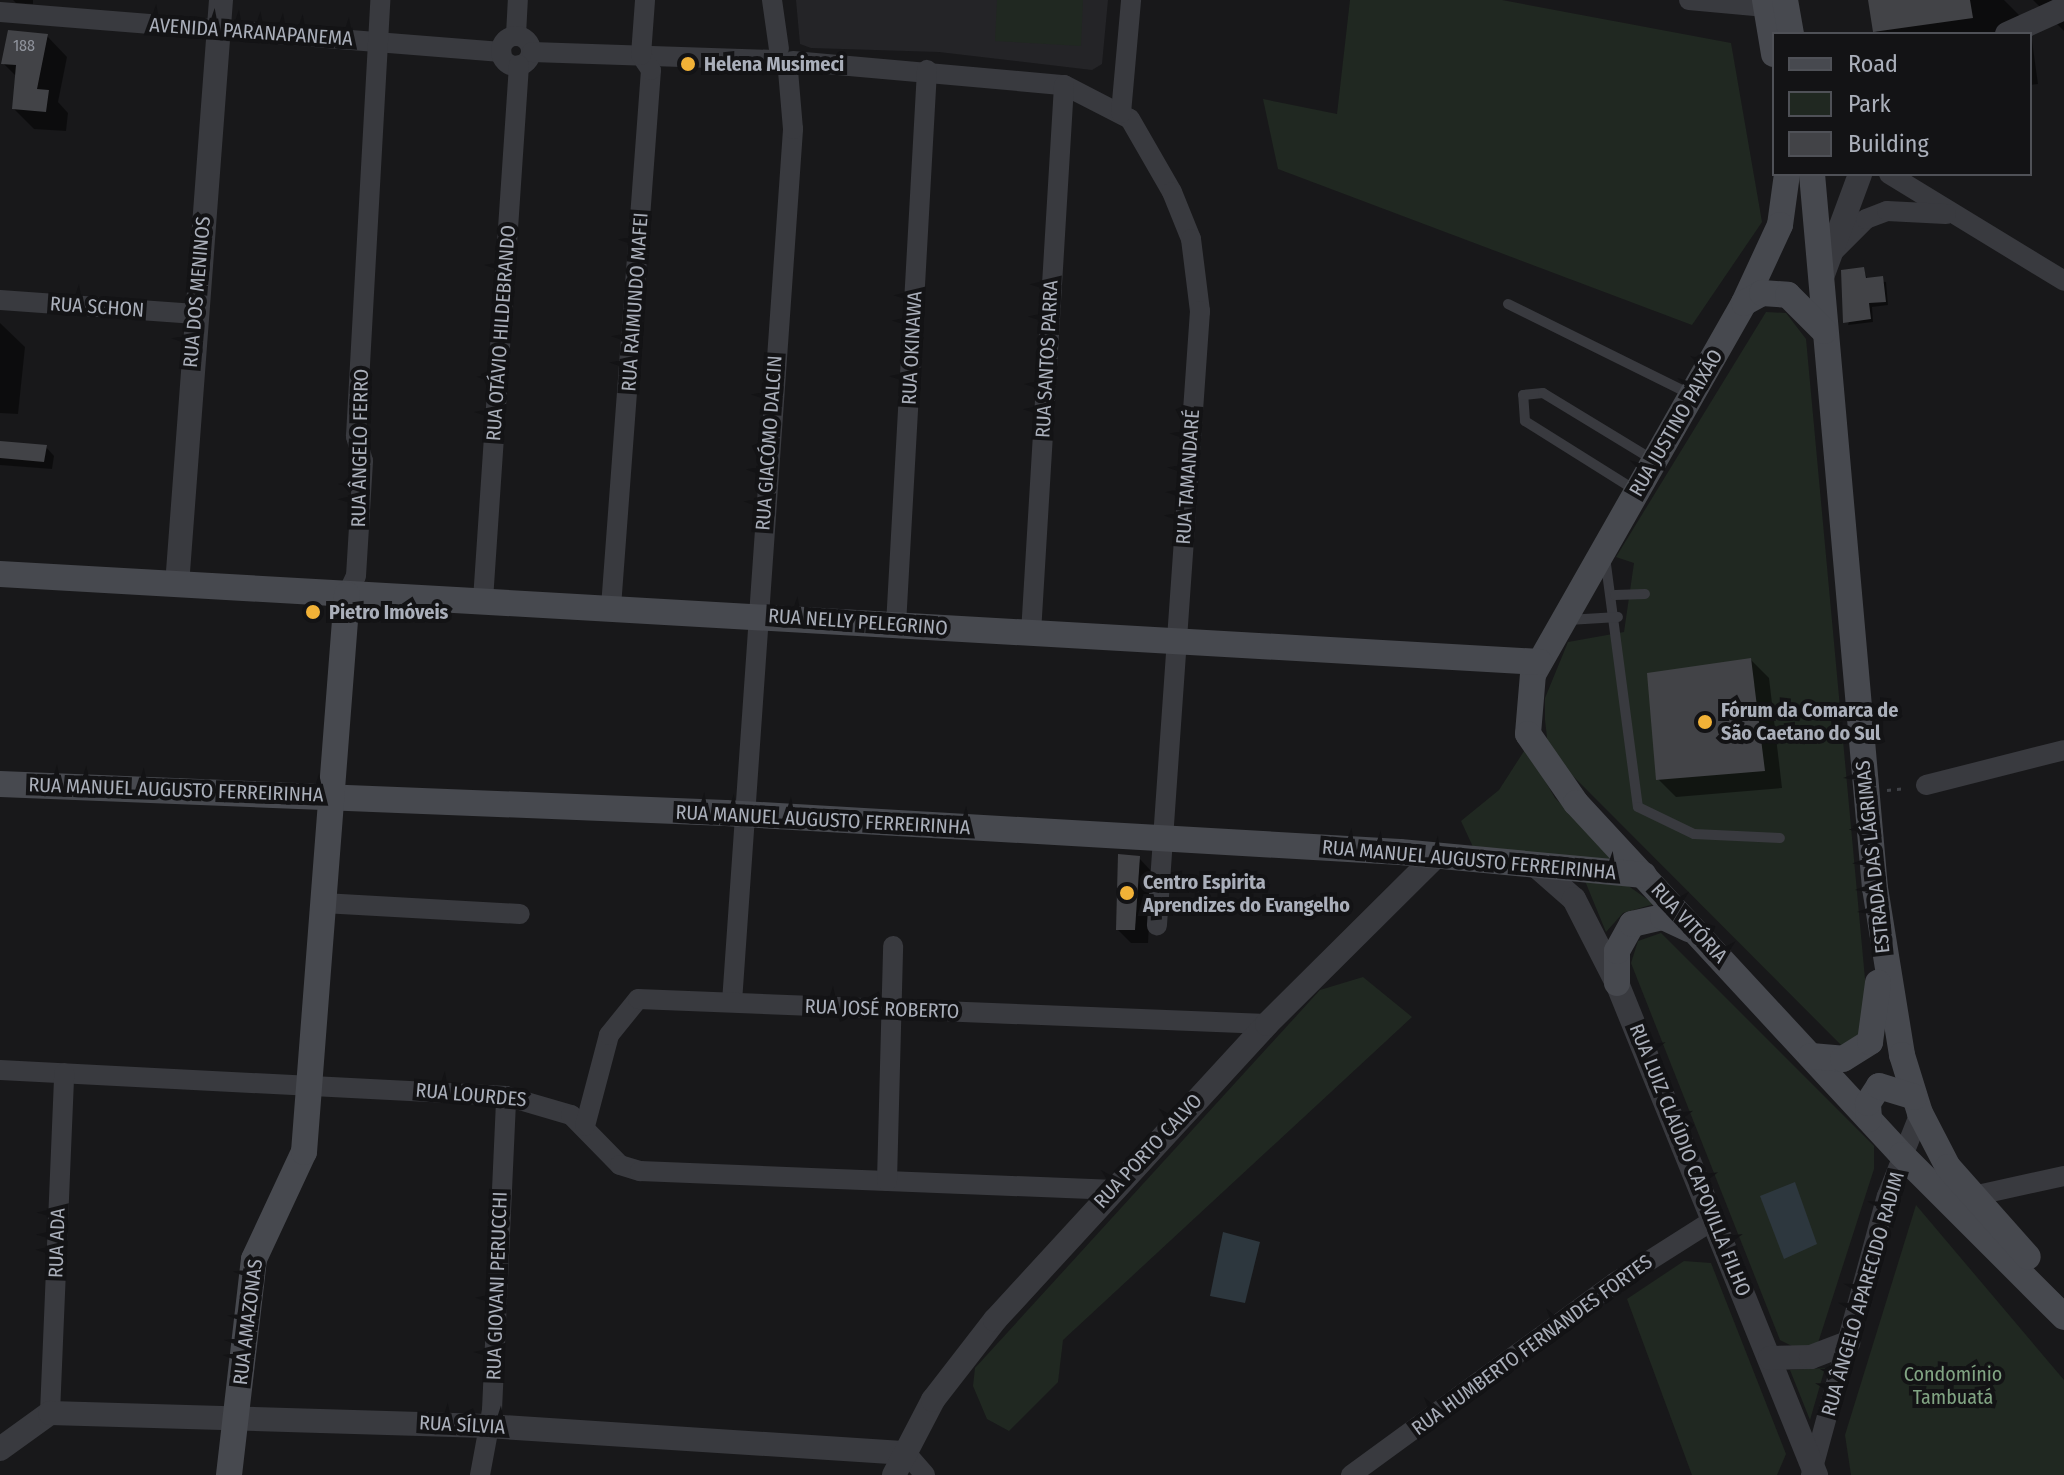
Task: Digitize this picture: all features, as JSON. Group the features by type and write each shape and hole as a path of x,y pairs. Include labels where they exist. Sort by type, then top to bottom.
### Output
{"main road":[{"path":"1772,2 1790,32"},
{"path":"1772,2 1773,32"},
{"name":"RUA JUSTINO PAIXÃO","path":"1539,662 1744,303 1780,225 1787,176"},
{"name":"ESTRADA DAS LÁGRIMAS","path":"1812,176 1825,267 1824,331 1883,956 1917,1105 1973,1196 2064,1295"},
{"path":"1744,303 1762,293 1788,295 1824,331"},
{"name":"RUA NELLY PELEGRINO","path":"0,574 1539,662"},
{"name":"RUA ÂNGELO FERRO","path":"312,1084 347,595"},
{"name":"RUA VITÓRIA","path":"1539,662 1526,711 1537,753 1644,875 1811,1056"},
{"name":"RUA MANUEL AUGUSTO FERREIRINHA","path":"0,784 331,795 1162,839 1436,856 1644,875"},
{"path":"1617,983 1617,951 1632,924 1663,917 1701,936"},
{"path":"1811,1056 1843,1059 1870,1042 1883,956"},
{"path":"1811,1056 1902,1155 2064,1317"},
{"name":"RUA AMAZONAS","path":"229,1475 254,1259 296,1176 312,1084"},
{"path":"1869,1119 1868,1103 1879,1086 1917,1105"}],"street":[{"name":"RUA DOS MENINOS","path":"177,585 221,0"},
{"name":"RUA ÂNGELO FERRO","path":"347,595 358,547 363,461 356,436 381,43 380,0"},
{"path":"518,0 516,35 525,59"},
{"name":"RUA RAIMUNDO MAFEI","path":"611,607 651,70 641,55 645,0"},
{"name":"RUA GIACÓMO DALCIN","path":"732,1002 756,616 793,129 772,0"},
{"path":"516,35 501,52 525,59 641,55 927,70 1064,85 1121,113 1131,0"},
{"path":"1689,0 1772,2"},
{"path":"2011,32 2064,8"},
{"name":"AVENIDA PARANAPANEMA","path":"0,12 501,52"},
{"name":"RUA OTÁVIO HILDEBRANDO","path":"483,600 525,59"},
{"name":"RUA OKINAWA","path":"896,625 927,70"},
{"name":"RUA SANTOS PARRA","path":"1031,633 1064,85"},
{"name":"RUA TAMANDARÉ","path":"1121,113 1172,192 1200,276 1157,925"},
{"path":"1825,267 1859,176"},
{"path":"1892,176 2064,281"},
{"path":"1825,267 1866,219 1887,211 1958,215"},
{"name":"RUA SCHON","path":"0,300 195,314"},
{"path":"1926,785 2064,750"},
{"name":"RUA PORTO CALVO","path":"894,1475 964,1357 1110,1190 1267,1024 1436,856"},
{"name":"RUA LUIZ CLAÚDIO CAPOVILLA FILHO","path":"1534,864 1574,899 1617,983 1715,1219 1814,1474"},
{"path":"323,903 520,914"},
{"path":"887,1181 893,946"},
{"name":"RUA JOSÉ ROBERTO","path":"585,1126 609,1035 629,1003 659,997 1267,1024"},
{"name":"RUA LOURDES","path":"0,1070 506,1096 540,1102 585,1126 620,1165 640,1171 1110,1190"},
{"name":"RUA ADA","path":"50,1413 64,1073"},
{"name":"RUA GIOVANI PERUCCHI","path":"480,1475 487,1426 506,1096"},
{"name":"RUA ÂNGELO APARECIDO RADIM","path":"1814,1474 1848,1343 1917,1105"},
{"path":"1973,1196 2064,1176"},
{"name":"RUA HUMBERTO FERNANDES FORTES","path":"1351,1475 1614,1283 1715,1219"},
{"path":"1770,1358 1811,1357 1848,1343"},
{"path":"0,1449 50,1413"},
{"name":"RUA SÍLVIA","path":"50,1413 235,1415 487,1426 906,1453"},
{"path":"906,1453 925,1475"}],"lane":[{"path":"1508,304 1691,395"},
{"path":"1637,491 1525,421 1523,395 1543,393 1654,460"},
{"path":"1603,550 1618,617 1638,807 1694,834 1780,838"},
{"path":"1615,595 1645,594"},
{"path":"1563,620 1618,617"}],"path":[{"path":"1867,792 1926,785"}],"shaded area":[{"path":"796,0 1108,0 1102,64 1092,70 939,52 811,48 800,44"},
{"path":"1795,1182 1817,1244 1784,1259 1760,1196"},
{"path":"1223,1232 1260,1242 1245,1303 1210,1296"}],"green space":[{"path":"997,0 1083,0 1081,46 995,41"},
{"path":"1350,0 1502,0 1731,43 1762,222 1692,325 1278,169 1263,99 1337,114"},
{"path":"1766,312 1786,313 1806,339 1870,1033 1848,1052 1563,766 1548,746 1545,720 1545,698 1568,642 1624,632 1634,563 1616,557"},
{"path":"1526,748 1555,798 1618,862 1474,849 1461,821 1499,790"},
{"path":"1585,881 1627,885 1654,904 1623,913 1606,932"},
{"path":"1661,933 1874,1146 1874,1169 1818,1343 1798,1349 1780,1340 1631,963 1638,941"},
{"path":"1363,977 1412,1017 1063,1340 1058,1382 1009,1431 987,1419 973,1386 975,1368 1320,990"},
{"name":"Condomínio Tambuatá","path":"1916,1205 2064,1380 2064,1475 1851,1475 1845,1435"},
{"path":"1684,1261 1711,1263 1786,1454 1777,1475 1692,1475 1627,1299"},
{"path":"1825,1368 1810,1420 1790,1370"}],"building":[{"path":"1868,0 1970,0 1973,18 1873,32"},
{"path":"8,30 48,34 37,89 49,90 46,112 12,109 16,65 1,64"},
{"path":"1864,267 1866,278 1883,276 1886,302 1869,303 1871,319 1843,323 1841,270"},
{"path":"0,441 47,445 44,462 0,458"},
{"name":"Fórum da Comarca de São Caetano do Sul","path":"1751,658 1765,771 1656,780 1647,673"},
{"name":"Centro Espirita Aprendizes do Evangelho","path":"1118,854 1140,856 1135,930 1116,930"}],"place":[{"name":"Helena Musimeci","path":"688,64"},
{"name":"Pietro Imóveis","path":"313,612"},
{"name":"Fórum da Comarca de São Caetano do Sul","path":"1705,722"},
{"name":"Centro Espirita Aprendizes do Evangelho","path":"1127,893"}]}
